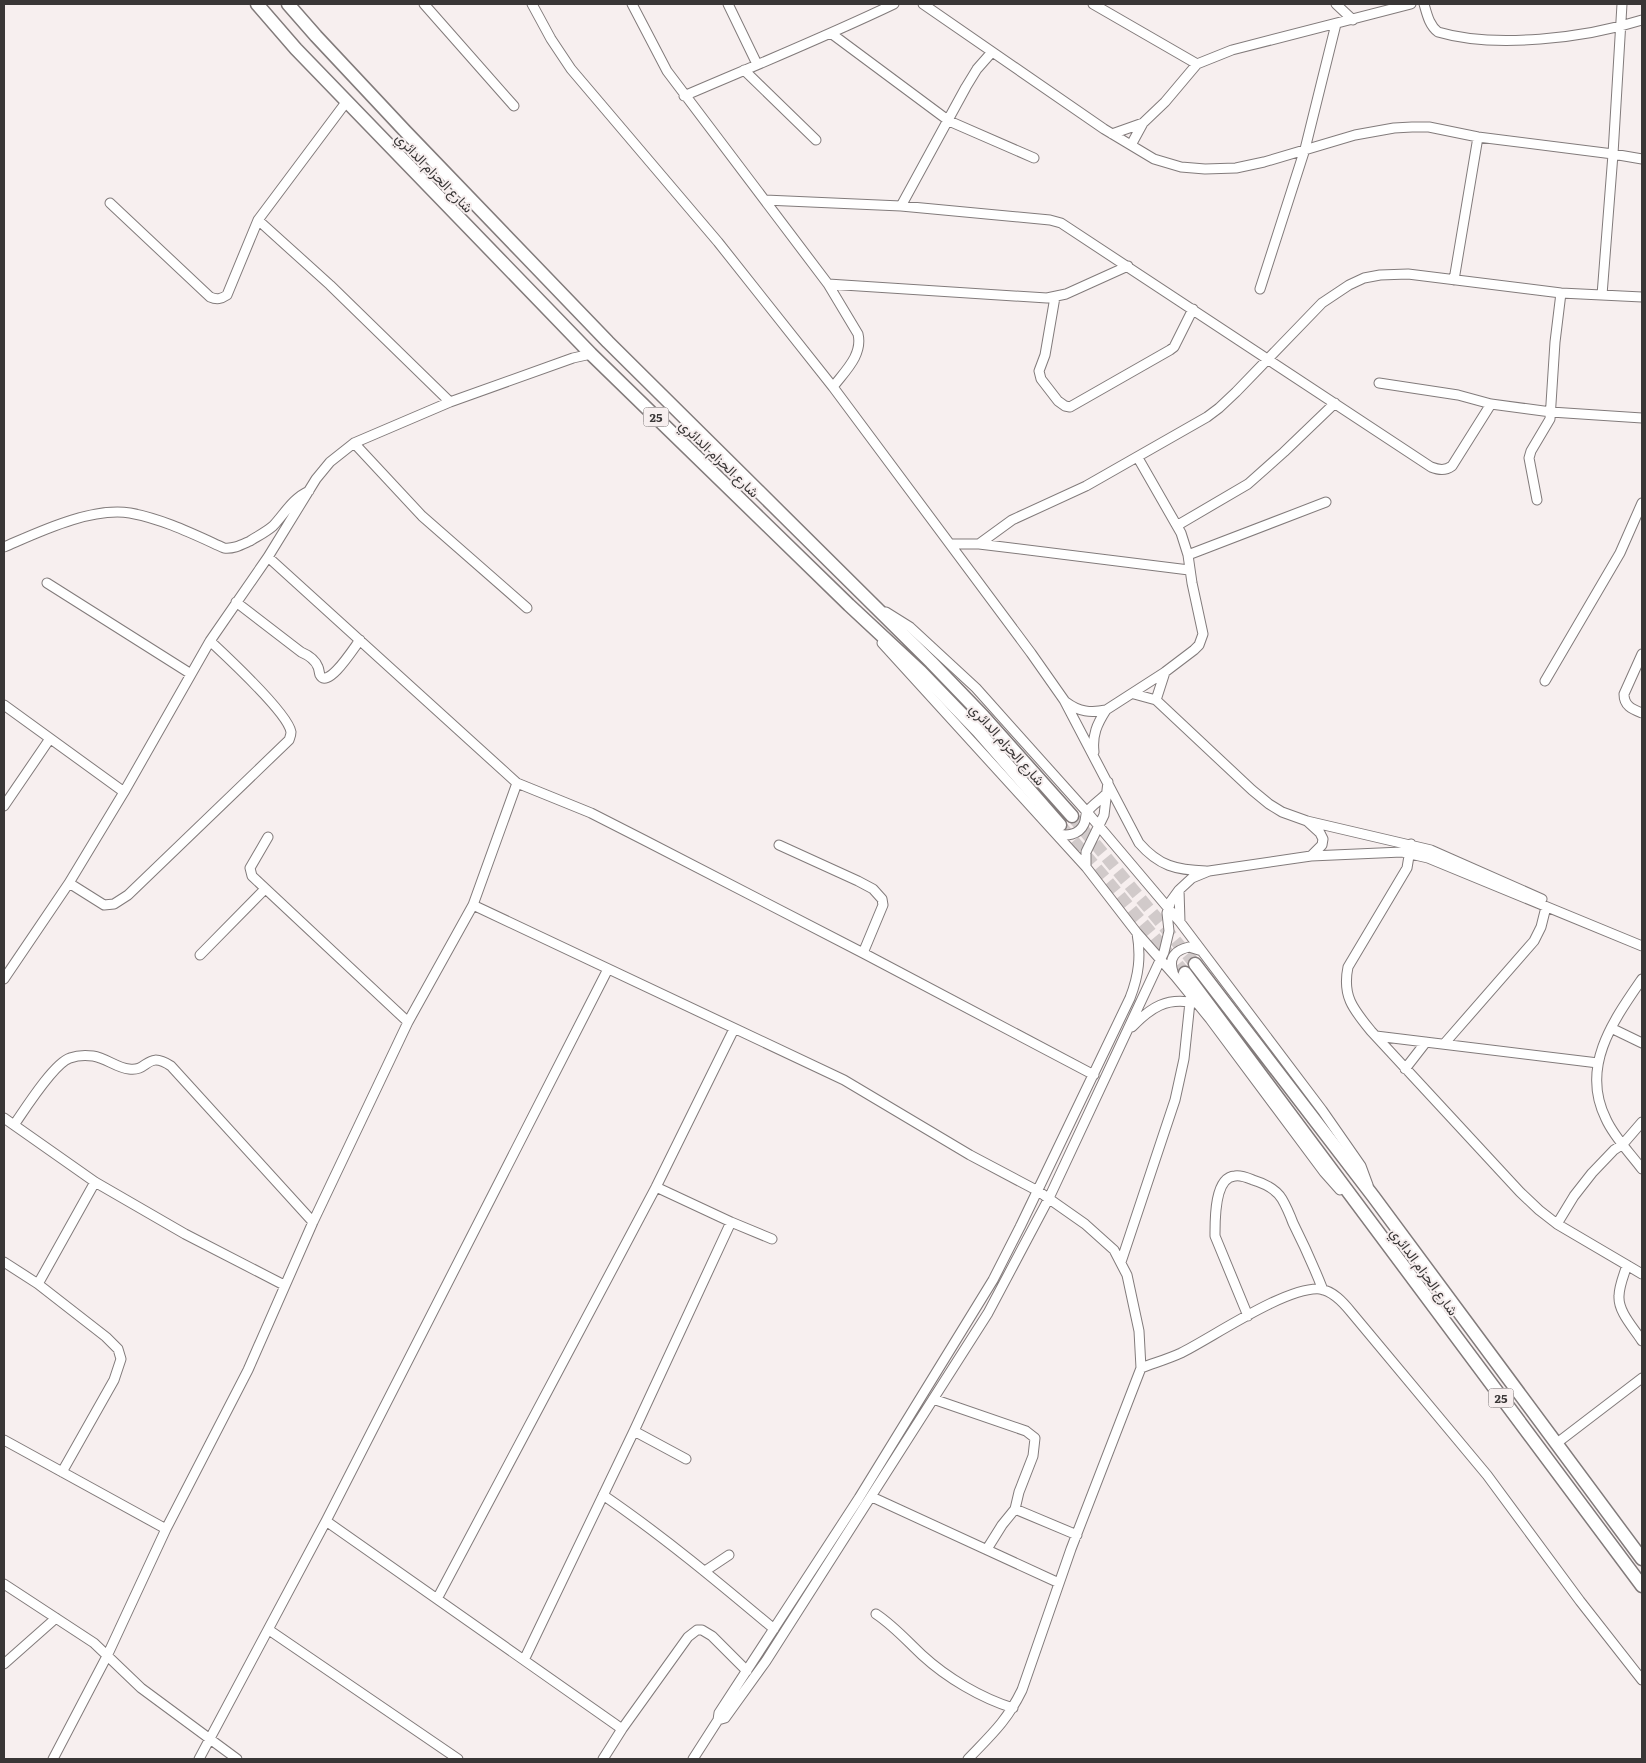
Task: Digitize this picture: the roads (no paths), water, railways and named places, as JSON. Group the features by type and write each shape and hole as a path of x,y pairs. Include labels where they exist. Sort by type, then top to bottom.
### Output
{"highway":[{"name":"شارع الحزام الدائري","path":"257,4 296,49 460,221 591,354 869,624 921,672 978,731 1058,829"},
{"name":"شارع الحزام الدائري","path":"288,4 405,131 608,342 877,607 982,716 1072,816"},
{"name":"شارع الحزام الدائري","path":"1195,964 1373,1196 1642,1560"},
{"name":"شارع الحزام الدائري","path":"1180,974 1361,1208 1642,1586"}],"street":[{"path":"424,4 514,106"},
{"path":"532,4 551,39 571,69 718,242 833,386 1064,700 1139,843 1149,854 1168,866 1209,871 1312,856 1411,849 1428,858 1642,946"},
{"path":"632,4 667,71 684,96 828,284 858,334 860,343 854,358 833,386"},
{"path":"728,4 756,64"},
{"path":"684,96 756,64 832,34 894,4"},
{"path":"923,4 1112,134 1146,155 1161,162 1181,167 1205,169 1236,168 1264,162 1305,148 1355,135 1394,128 1429,127 1478,137 1642,159"},
{"path":"1093,4 1197,64"},
{"path":"1336,4 1353,20"},
{"path":"1132,145 1143,123 1165,102 1197,64 1232,50 1411,4"},
{"path":"1424,4 1433,28 1438,32 1481,40 1544,39 1620,27 1642,20"},
{"path":"1602,295 1622,4"},
{"path":"1260,289 1305,148 1336,24"},
{"path":"832,34 949,121 1034,158"},
{"path":"901,206 973,75 992,52"},
{"path":"744,70 816,140"},
{"path":"110,203 210,297 216,299 227,296 258,220 347,101"},
{"path":"1112,134 1143,123"},
{"path":"1454,280 1478,137"},
{"path":"765,200 901,206 1050,220 1061,223 1431,467 1443,470 1452,466 1491,404"},
{"path":"258,220 330,285 450,402"},
{"path":"828,284 1047,298 1066,294 1128,266"},
{"path":"979,544 1001,526 1086,486 1207,417 1219,408 1322,303 1349,285 1364,278 1380,275 1408,274 1561,293 1642,297"},
{"path":"1537,500 1529,458 1531,451 1550,419 1555,342 1561,293"},
{"path":"1055,296 1045,355 1039,372 1041,379 1058,401 1065,406 1075,405 1174,347 1193,309"},
{"path":"4,979 69,883 124,792 210,641 330,462 354,443 450,402 573,358 591,354"},
{"path":"1379,383 1458,395 1491,404 1551,412 1642,418"},
{"path":"1178,525 1248,484 1335,403"},
{"path":"354,443 422,516 527,608"},
{"path":"1064,700 1079,710 1096,712 1106,710 1134,694 1194,650 1199,645 1204,634 1189,570 1188,555 1178,525 1138,458"},
{"path":"4,547 58,525 96,514 128,513 160,521 183,529 224,548 230,548 239,546 263,534 297,497 309,491"},
{"path":"1188,555 1326,502"},
{"path":"1545,681 1620,553 1642,503"},
{"path":"950,544 979,544 1189,570"},
{"path":"268,557 517,783 591,813 863,952 1094,1075"},
{"path":"47,583 191,674"},
{"path":"236,602 301,652 310,656 315,661 321,676 324,678 328,678 335,673 360,640"},
{"path":"877,607 910,627 976,688 1087,812 1180,922 1356,1158 1373,1196"},
{"path":"69,883 104,905 114,904 128,896 289,740 290,729 273,704 210,641"},
{"path":"1642,654 1624,694 1624,700 1628,706 1642,713"},
{"path":"1156,700 1165,672"},
{"path":"1134,694 1156,700 1268,804 1282,812 1307,821 1411,849 1443,854 1642,940"},
{"path":"4,705 49,740 124,792"},
{"path":"1094,756 1093,740 1095,729 1106,710"},
{"path":"4,806 49,740"},
{"path":"1086,867 1086,852 1106,808 1105,795 1108,782"},
{"path":"52,1759 107,1656 166,1528 248,1370 284,1284 408,1022 473,905 517,783"},
{"path":"1058,829 1063,836 1077,832 1084,824 1087,812 1105,795"},
{"path":"1307,821 1323,838 1322,844 1312,856"},
{"path":"1058,829 1137,933 1161,960 1180,974"},
{"path":"268,837 250,868 252,876 408,1022"},
{"path":"779,844 858,881 879,895 883,905 863,952"},
{"path":"1411,849 1407,868 1351,961 1346,978 1346,991 1350,1004 1376,1036 1520,1192 1557,1224 1642,1274"},
{"path":"718,1720 725,1718 766,1661 988,1313 1049,1198 1161,960 1169,938 1168,908 1179,890 1192,878 1209,871"},
{"path":"200,955 266,889"},
{"path":"1179,890 1180,922"},
{"path":"473,905 844,1080 951,1144 1049,1198 1101,1238 1114,1250 1121,1262 1127,1275 1139,1331 1141,1368 1077,1535 1022,1690 1001,1726 968,1759"},
{"path":"1444,1044 1534,941 1541,927 1546,907"},
{"path":"693,1759 718,1720 719,1714 859,1498 1007,1254 1103,1057 1136,982 1140,956 1137,933"},
{"path":"1202,951 1189,947 1176,952 1171,961 1171,966 1180,974 1194,1003 1324,1172 1341,1191 1361,1208"},
{"path":"199,1759 326,1521 608,969"},
{"path":"1642,980 1611,1028 1602,1046 1596,1083 1598,1098 1606,1120 1642,1168"},
{"path":"1126,1032 1153,1008 1170,1002 1194,1003"},
{"path":"1121,1262 1175,1100 1194,1003"},
{"path":"1611,1028 1642,1043"},
{"path":"437,1600 656,1187 734,1029"},
{"path":"1376,1036 1598,1063"},
{"path":"1406,1069 1426,1042"},
{"path":"14,1125 58,1067 69,1058 82,1055 94,1056 128,1069 134,1069 152,1060 162,1061 171,1066 313,1222"},
{"path":"1103,1057 1113,1061"},
{"path":"4,1118 96,1182 186,1234 284,1284"},
{"path":"1557,1224 1574,1196 1592,1173 1614,1150 1623,1144 1642,1122"},
{"path":"1248,1316 1215,1236 1220,1189 1229,1177 1239,1176 1256,1180 1269,1187 1282,1198 1323,1290"},
{"path":"38,1284 96,1182"},
{"path":"656,1187 772,1239"},
{"path":"524,1660 553,1603 731,1222"},
{"path":"4,1262 38,1284 106,1337 118,1349 121,1359 114,1380 62,1472"},
{"path":"1627,1265 1620,1289 1619,1302 1624,1314 1642,1341"},
{"path":"1141,1368 1180,1354 1248,1316 1300,1291 1323,1290 1341,1300 1492,1482 1580,1601 1642,1680"},
{"path":"1557,1443 1642,1378"},
{"path":"933,1399 1026,1431 1035,1438 1032,1456 1015,1509 987,1549"},
{"path":"634,1430 686,1459"},
{"path":"4,1440 166,1528"},
{"path":"603,1495 637,1518 774,1628"},
{"path":"872,1497 1060,1583"},
{"path":"1015,1509 1077,1535"},
{"path":"326,1521 622,1729"},
{"path":"705,1571 729,1554"},
{"path":"4,1584 94,1643 141,1688 237,1759"},
{"path":"876,1614 889,1622 923,1656 954,1679 1013,1708"},
{"path":"4,1664 56,1618"},
{"path":"269,1630 458,1759"},
{"path":"603,1759 622,1729 688,1637 697,1630 702,1630 712,1636 747,1671"}],"tunnel":[{"path":"1072,816 1195,964"},
{"path":"1062,827 1185,973"}]}
